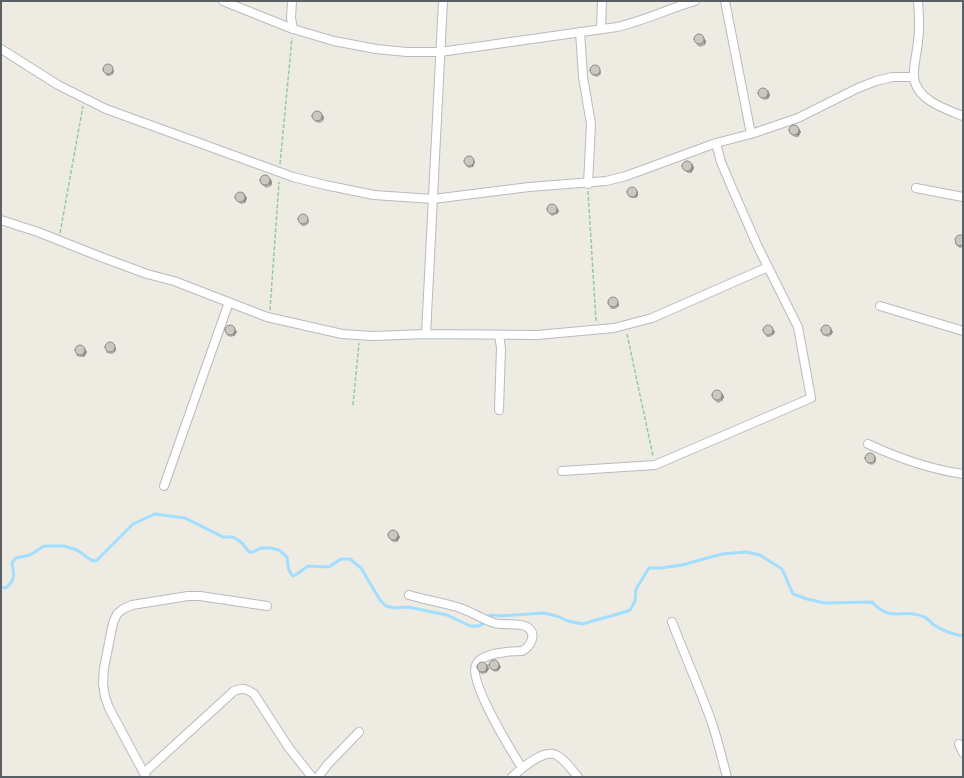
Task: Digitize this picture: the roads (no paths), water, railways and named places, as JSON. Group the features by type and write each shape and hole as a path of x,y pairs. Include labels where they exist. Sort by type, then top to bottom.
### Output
{"street":[{"path":"223,1 293,29 334,41 376,49 407,52 440,52 616,27 636,22 695,1"},
{"path":"292,1 291,18 293,29"},
{"path":"426,334 443,1"},
{"path":"601,29 602,1"},
{"path":"725,1 752,134"},
{"path":"918,1 919,39 914,77 916,86 923,95 936,104 963,116"},
{"path":"580,32 583,77 591,124 588,184"},
{"path":"1,48 58,85 106,109 293,177 374,195 433,199 529,187 588,184 626,176 716,143 752,134 798,118 876,80 892,77 914,77"},
{"path":"562,471 655,465 812,398 798,327 768,267 732,188 721,162 716,143"},
{"path":"916,188 963,197"},
{"path":"1,220 38,232 147,274 174,281 267,317 342,334 372,336 426,334 537,335 614,328 652,318 768,267"},
{"path":"164,486 229,302"},
{"path":"880,306 963,331"},
{"path":"498,410 501,348 499,335"},
{"path":"868,444 893,456 923,466 963,474"},
{"path":"409,595 460,608 494,623 523,625 528,627 531,631 531,642 527,648 522,651 486,656 480,659 476,665 475,672 487,705 502,736 522,768"},
{"path":"267,606 200,596 188,596 132,605 123,609 117,614 113,623 104,668 103,684 105,697 109,708 145,775 234,691 246,689 254,694 289,748 312,777"},
{"path":"672,622 712,723 727,777"},
{"path":"318,777 328,764 359,732"},
{"path":"959,744 963,753"},
{"path":"512,777 522,768 544,755 551,753 558,755 578,777"}],"waterway":[{"path":"1,587 6,588 13,579 14,574 12,563 16,558 30,555 44,546 64,546 77,550 91,560 96,561 133,524 155,514 185,518 223,537 233,537 243,544 249,552 253,552 261,548 279,550 287,557 289,569 293,576 308,566 329,567 341,559 350,559 361,568 380,600 386,606 395,608 408,607 447,615 470,626 478,626 483,624"},
{"path":"487,617 492,615 500,616 544,613 582,624 630,610 635,601 636,589 649,568 682,565 722,554 746,552 760,555 782,569 793,594 825,603 872,602 879,609 892,614 917,614 928,619 944,631 963,636"}]}
